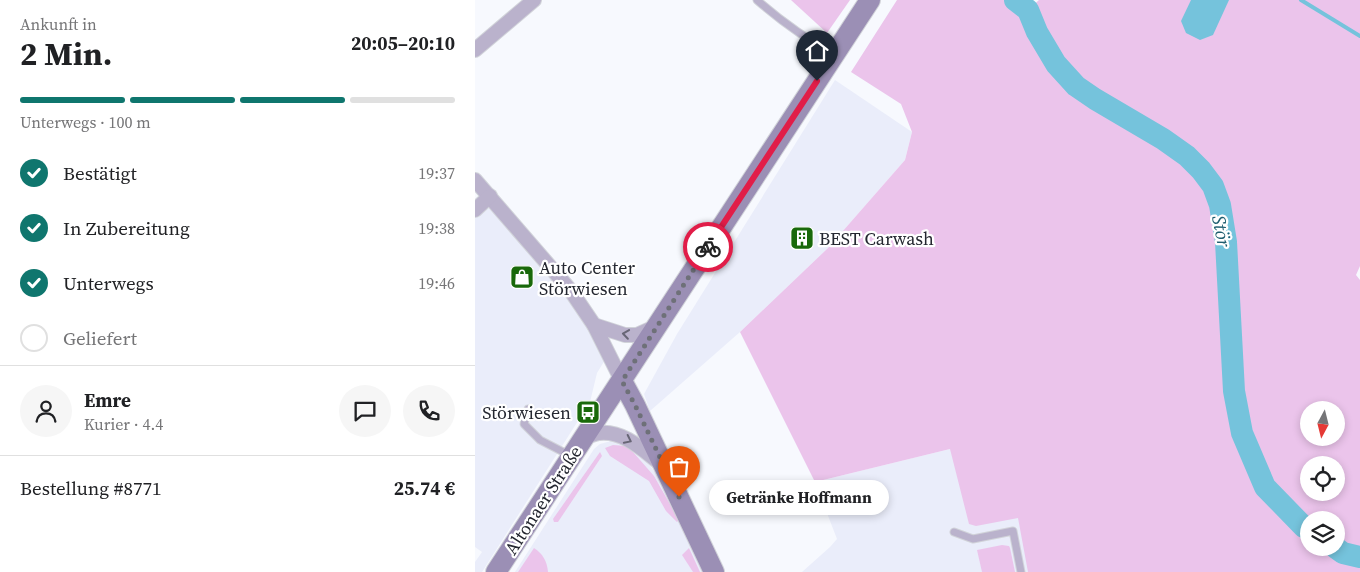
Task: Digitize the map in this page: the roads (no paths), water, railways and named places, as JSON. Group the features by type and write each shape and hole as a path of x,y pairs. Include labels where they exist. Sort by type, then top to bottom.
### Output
{"main road":[{"name":"Altonaer Straße","path":"496,572 870,0"},
{"path":"622,381 714,572"}],"street":[{"path":"475,50 534,0"},
{"path":"475,180 571,291 594,325 622,381"},
{"path":"475,210 489,196"},
{"path":"594,325 625,335 637,335 657,325"},
{"path":"584,438 600,433 615,434 634,443 664,467"}],"lane":[{"path":"757,0 802,34 834,54"},
{"path":"528,408 525,424 540,440 571,456"},
{"path":"954,532 973,539 1013,531 1021,572"}],"water":[{"path":"1191,0 1229,0 1213,35 1200,40 1186,33 1181,21"}],"waterway":[{"name":"Stör","path":"1015,0 1028,10 1037,32 1056,64 1076,86 1163,139 1187,156 1213,186 1220,205 1226,242 1234,391 1242,433 1265,487 1300,523"},
{"path":"1301,0 1360,36"},
{"name":"Stör","path":"1345,553 1360,557"}],"place":[{"name":"BEST Carwash","path":"802,238"},
{"name":"Auto Center Störwiesen","path":"522,277"},
{"name":"Störwiesen","path":"588,412"},
{"name":"Getränke Hoffmann","path":"679,497"}]}
